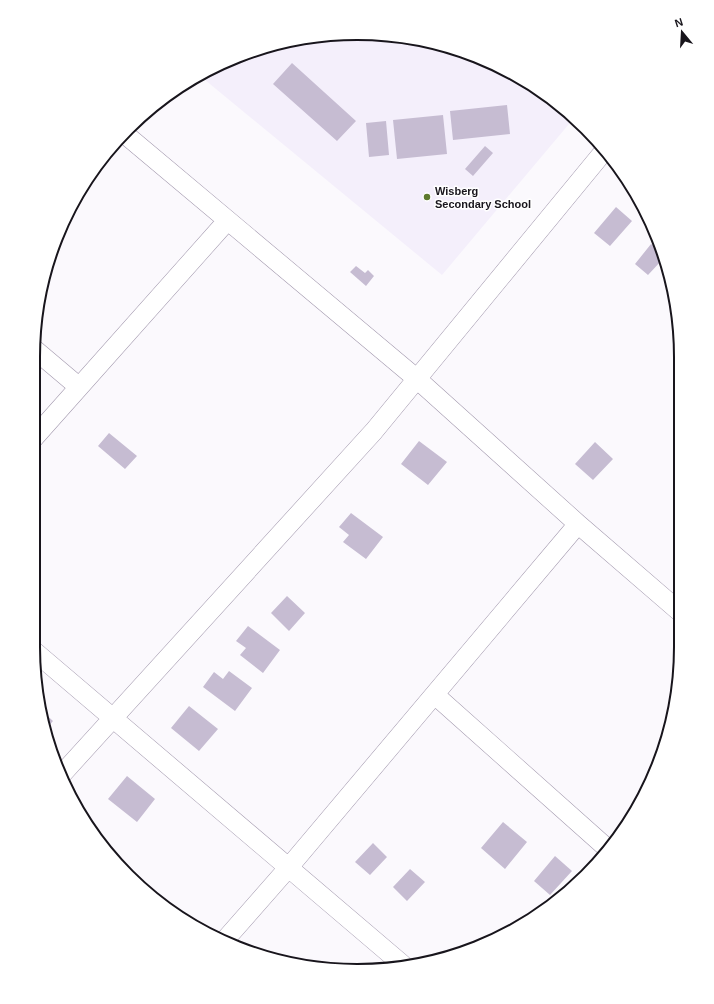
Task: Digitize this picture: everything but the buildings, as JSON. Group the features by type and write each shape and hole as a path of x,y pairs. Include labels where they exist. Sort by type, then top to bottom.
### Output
{"street":[{"path":"129,137 417,379 578,524 674,607"},
{"path":"65,771 374,431 601,155"},
{"path":"40,431 227,221"},
{"path":"40,354 79,388"},
{"path":"228,936 435,695 578,524"},
{"path":"40,657 111,719 289,867 398,961"},
{"path":"435,695 603,846"}],"shaded area":[{"name":"Wisberg Secondary School","path":"357,40 398,43 439,51 478,64 516,82 533,93 566,119 570,123 442,275 204,79 236,64 255,57 295,46"}],"place":[{"name":"Wisberg Secondary School","path":"427,197"}]}
